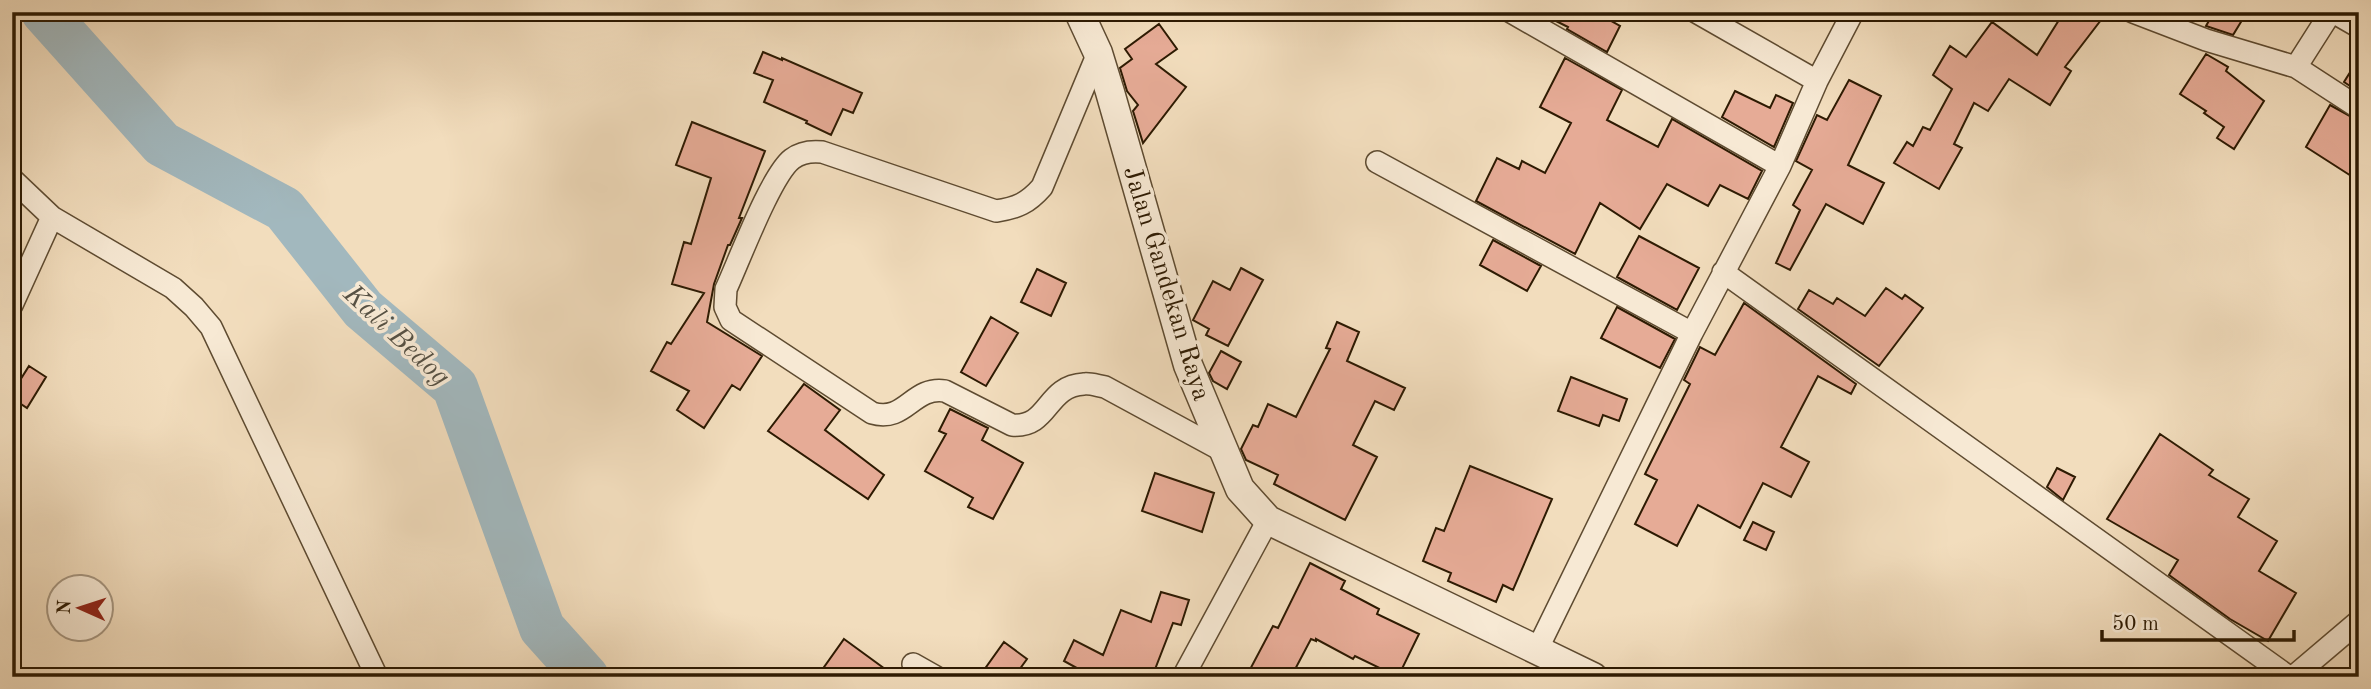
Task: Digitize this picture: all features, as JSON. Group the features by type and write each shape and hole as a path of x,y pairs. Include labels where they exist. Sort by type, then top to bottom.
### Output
{"street":[{"name":"Jalan Gandekan Raya","path":"1079,12 1098,52 1188,365 1240,489 1268,520 1593,677"},
{"path":"1511,12 1780,166"},
{"path":"1696,12 1817,80"},
{"path":"1537,650 1692,333 1780,166 1817,80 1853,12"},
{"path":"2133,12 2195,37 2296,67 2359,108"},
{"path":"2296,67 2332,12 2359,27"},
{"path":"1098,52 1042,187 1031,200 1018,208 996,211 822,152 803,153 791,159 776,177 726,289 725,307 730,320 881,416 899,412 924,392 934,389 945,391 1012,425 1021,426 1032,423 1056,395 1068,387 1085,383 1105,387 1223,451"},
{"path":"1377,162 1692,333"},
{"path":"12,179 52,217 173,288 211,327 377,677"},
{"path":"12,304 52,217"},
{"path":"1723,272 2291,677 2359,621"},
{"path":"1183,677 1268,520"},
{"path":"913,664 936,677"}],"building":[{"path":"1538,12 1609,12 1606,18 1620,26 1607,52"},
{"path":"2064,12 2090,12 2101,20 2065,67 2071,71 2050,105 2009,79 1988,111 1974,103 1954,144 1962,148 1939,189 1894,163 1907,142 1913,146 1923,127 1930,130 1952,89 1933,75 1950,46 1966,57 1992,22 2037,55"},
{"path":"2214,12 2247,12 2233,35 2206,26"},
{"path":"1159,24 1177,49 1156,64 1186,87 1143,143 1133,111 1138,105 1127,91 1120,68 1132,59 1125,49"},
{"path":"763,52 862,93 853,113 843,109 831,135 764,102 773,80 754,73"},
{"path":"2206,54 2228,67 2226,71 2264,101 2234,149 2217,138 2224,127 2180,94"},
{"path":"1565,58 1622,90 1607,120 1658,147 1672,119 1762,171 1748,199 1720,185 1708,206 1667,184 1640,229 1600,203 1575,254 1476,201 1497,158 1519,169 1522,161 1545,173 1571,123 1540,107"},
{"path":"2359,58 2359,92 2344,82"},
{"path":"1849,80 1881,96 1848,165 1884,183 1863,224 1826,204 1790,270 1776,263 1800,210 1793,205 1812,170 1796,161 1817,115 1827,120"},
{"path":"1735,91 1770,108 1776,95 1793,103 1774,147 1722,117"},
{"path":"2330,105 2359,121 2359,181 2306,147"},
{"path":"692,122 765,151 739,218 742,218 728,245 714,284 707,322 762,356 740,390 732,385 704,428 677,410 689,391 651,371 667,342 671,344 704,293 672,284 684,242 691,244 711,178 676,165"},
{"path":"1639,236 1699,268 1677,310 1617,277"},
{"path":"1493,240 1541,266 1527,291 1480,265"},
{"path":"1241,268 1263,280 1228,346 1206,335 1209,329 1193,320 1213,281 1230,290"},
{"path":"1037,269 1066,283 1051,316 1021,302"},
{"path":"1886,288 1902,299 1905,295 1923,308 1879,366 1798,309 1809,290 1833,304 1837,298 1865,316"},
{"path":"1744,303 1856,384 1851,394 1818,376 1781,447 1809,462 1791,497 1763,483 1740,528 1698,505 1677,546 1635,524 1657,480 1645,474 1690,384 1684,380 1700,347 1715,355"},
{"path":"1617,307 1675,339 1660,368 1601,338"},
{"path":"991,317 1018,333 986,386 961,372"},
{"path":"1337,322 1359,332 1347,361 1405,388 1394,410 1375,401 1353,445 1377,457 1345,520 1274,484 1278,475 1246,460 1241,449 1253,425 1258,427 1268,404 1296,417 1330,349 1326,348"},
{"path":"1221,351 1241,362 1227,389 1213,381 1209,373"},
{"path":"29,366 46,377 27,408 12,398 12,393"},
{"path":"1571,377 1627,399 1619,421 1603,415 1599,426 1558,411"},
{"path":"804,384 840,410 825,430 884,475 868,499 768,431"},
{"path":"950,409 988,428 982,440 1023,463 993,519 968,507 973,498 925,471 946,434 939,431"},
{"path":"2160,434 2213,470 2209,475 2249,499 2238,517 2277,541 2259,571 2296,593 2268,641 2230,619 2169,575 2178,560 2107,519"},
{"path":"1470,466 1552,499 1513,590 1503,585 1496,602 1448,581 1451,573 1423,561 1436,528 1444,531"},
{"path":"2057,468 2075,477 2063,500 2047,487"},
{"path":"1155,473 1214,493 1202,532 1142,511"},
{"path":"1753,522 1774,532 1766,550 1744,540"},
{"path":"1310,563 1345,581 1341,589 1379,609 1377,614 1419,634 1398,677 1311,639 1291,677 1246,677 1273,626 1278,628"},
{"path":"1161,592 1189,600 1181,625 1173,623 1152,677 1093,677 1064,661 1074,640 1103,655 1121,610 1151,622"},
{"path":"844,639 896,677 817,677"},
{"path":"1004,642 1027,659 1014,677 979,677"}],"waterway":[{"name":"Kali Bedog","path":"44,12 162,144 284,209 363,309 455,387 542,628 586,677"}]}
